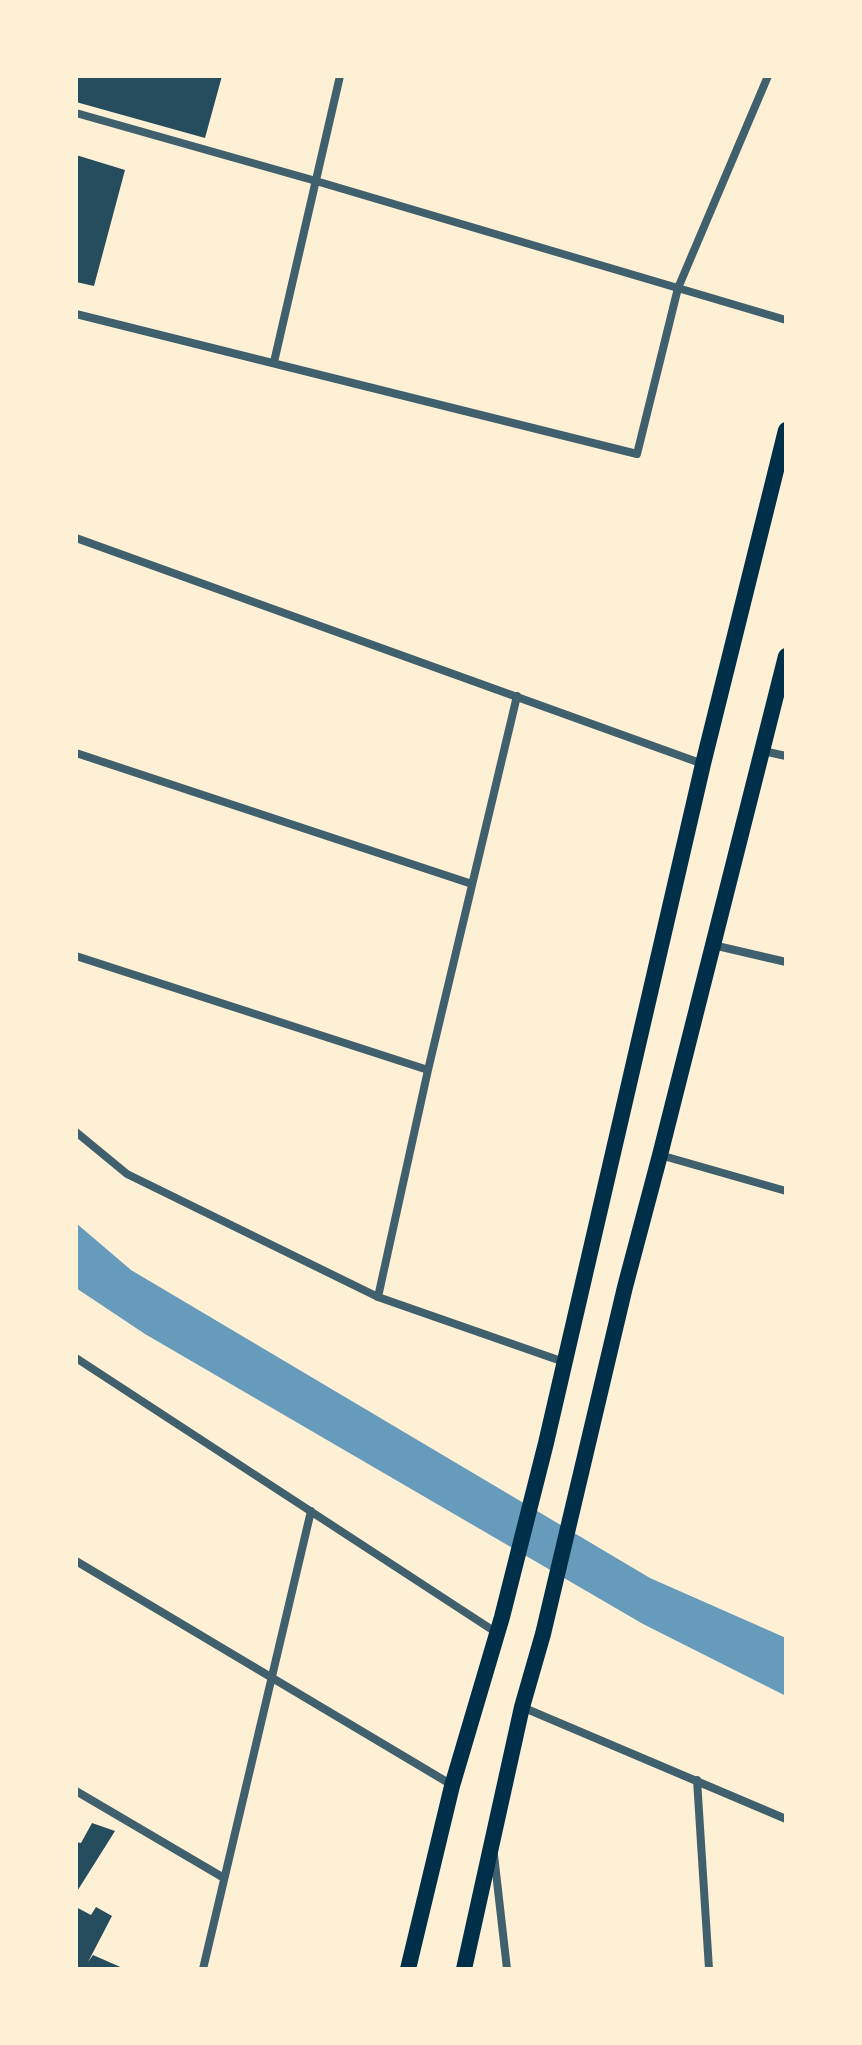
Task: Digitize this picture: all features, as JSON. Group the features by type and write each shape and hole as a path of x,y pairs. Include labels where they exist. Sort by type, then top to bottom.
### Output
{"main road":[{"path":"408,1969 452,1786 499,1625 546,1443 703,764 786,430"},
{"path":"464,1969 522,1707 543,1634 625,1287 786,656"}],"street":[{"path":"274,362 340,76"},
{"path":"76,314 637,454 678,288 768,76"},
{"path":"76,113 786,320"},
{"path":"76,538 703,764"},
{"path":"378,1297 428,1070 517,696"},
{"path":"762,751 786,756"},
{"path":"76,753 472,884"},
{"path":"712,945 786,962"},
{"path":"76,956 428,1070"},
{"path":"76,1132 127,1174 378,1297 564,1362"},
{"path":"660,1155 786,1191"},
{"path":"76,1358 311,1511 499,1625"},
{"path":"203,1969 311,1511"},
{"path":"76,1561 452,1786"},
{"path":"522,1707 786,1819"},
{"path":"697,1780 709,1969"},
{"path":"76,1791 224,1878"},
{"path":"493,1842 507,1969"}],"water":[{"path":"76,1223 131,1270 650,1578 786,1638 786,1696 643,1624 145,1334 76,1288"}],"building":[{"path":"76,76 222,76 205,138 76,102"},
{"path":"76,155 125,170 94,286 76,282"},
{"path":"92,1823 115,1831 76,1893 76,1842 81,1843"},
{"path":"76,1907 91,1915 96,1907 112,1916 88,1962 93,1955 125,1969 76,1969"}]}
